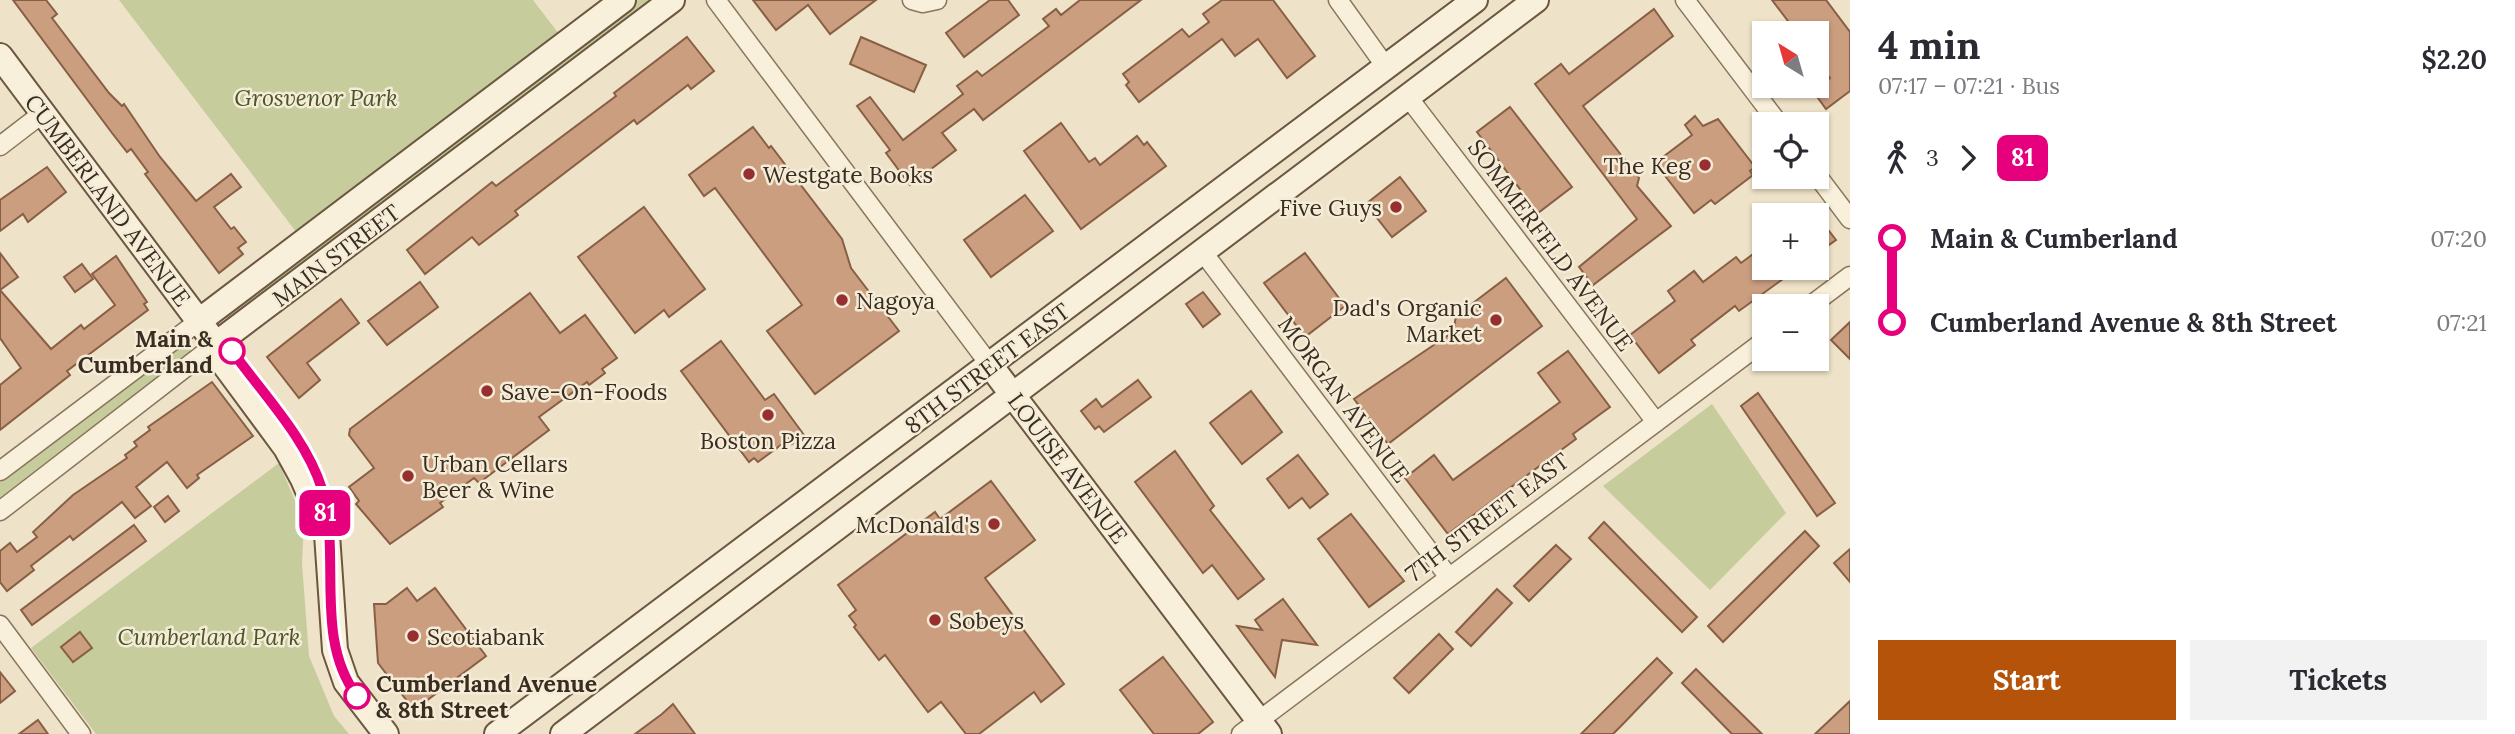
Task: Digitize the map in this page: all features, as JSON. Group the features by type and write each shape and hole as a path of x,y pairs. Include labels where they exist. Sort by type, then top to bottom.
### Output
{"main road":[{"name":"MAIN STREET","path":"199,321 624,0"},
{"name":"MAIN STREET","path":"216,344 673,0"},
{"name":"8TH STREET EAST","path":"497,734 1476,0"},
{"path":"1408,97 1400,81 1406,69 1476,0"},
{"name":"8TH STREET EAST","path":"563,734 786,563 1536,0"},
{"name":"CUMBERLAND AVENUE","path":"0,56 216,344 221,360 286,448 303,479 327,535 335,650 346,682 371,723"},
{"name":"LOUISE AVENUE","path":"990,365 1256,730"},
{"path":"786,563 801,525 856,477 878,450"},
{"path":"371,723 386,734"}],"street":[{"name":"LOUISE AVENUE","path":"716,0 990,365"},
{"path":"912,0 923,3 937,0"},
{"path":"1338,0 1386,67"},
{"path":"1685,0 1770,112"},
{"name":"SOMMERFELD AVENUE","path":"1408,97 1656,422"},
{"path":"0,146 43,113"},
{"path":"1827,189 1850,219"},
{"name":"MORGAN AVENUE","path":"1202,251 1448,576"},
{"path":"1825,294 1850,275"},
{"name":"MAIN STREET","path":"0,471 199,321"},
{"name":"MAIN STREET","path":"0,511 216,344"},
{"name":"7TH STREET EAST","path":"1256,730 1448,576 1752,350"},
{"path":"0,625 81,734"}],"green space":[{"name":"Grosvenor Park","path":"119,0 533,0 559,34 297,233"},
{"path":"637,0 657,0 230,322 224,314 226,311"},
{"path":"182,344 190,349 190,354 0,498 0,481"},
{"path":"1712,404 1786,513 1710,590 1603,486"},
{"name":"Cumberland Park","path":"279,463 304,522 302,564 309,656 334,716 349,734 96,734 31,648"}],"building":[{"path":"13,0 46,0 57,14 52,18 109,93 122,106 124,104 160,157 196,201 231,174 241,187 214,207 231,229 234,227 246,242 238,248 243,254 219,273 145,174 148,172 131,149 127,152"},
{"path":"753,0 876,0 830,34 808,5 776,30"},
{"path":"990,0 1008,0 1019,15 964,57 946,33"},
{"path":"1080,0 1141,0 983,120 974,109 942,133 956,150 910,185 886,153 890,150 857,106 870,97 903,140 963,94 957,86 977,71 982,76 1049,26 1043,19 1056,9 1061,15"},
{"path":"1222,0 1273,0 1315,56 1287,78 1258,39 1235,56 1222,39 1139,102 1126,85 1129,82 1123,74 1182,29 1189,37 1209,22 1203,14"},
{"path":"1772,0 1826,0 1850,32 1850,91 1826,109 1818,98 1829,98 1829,21 1788,21"},
{"path":"1654,9 1673,36 1583,106 1639,178 1637,186 1671,226 1593,285 1579,267 1637,219 1535,84 1561,64 1569,74"},
{"path":"687,37 714,71 691,89 688,85 637,124 634,120 515,211 518,215 479,245 472,237 425,274 407,250 492,182 496,186 616,96 614,93"},
{"path":"861,37 926,65 914,92 850,64"},
{"path":"1510,107 1572,187 1538,213 1477,132"},
{"name":"The Keg","path":"1695,116 1703,126 1718,119 1752,163 1752,176 1715,204 1711,200 1694,213 1655,163 1692,135 1685,125"},
{"path":"1061,123 1089,162 1095,158 1100,165 1137,136 1144,145 1147,142 1166,166 1081,229 1024,151"},
{"path":"753,127 769,148 771,146 842,239 851,268 899,331 815,394 767,331 802,305 715,188 704,196 689,175"},
{"path":"47,167 66,192 28,222 23,214 0,231 0,200"},
{"name":"Five Guys","path":"1400,177 1426,211 1392,237 1366,204"},
{"path":"1025,195 1053,231 991,277 964,240"},
{"path":"644,207 705,289 669,317 664,310 635,333 578,257"},
{"path":"1829,231 1836,240 1829,245"},
{"path":"0,253 18,277 0,290"},
{"path":"1305,253 1345,306 1305,337 1264,283"},
{"path":"1752,255 1752,280 1782,280 1762,294 1752,294 1752,302 1739,311 1735,306 1691,340 1695,345 1659,373 1630,335 1675,301 1668,291 1694,271 1703,282 1736,257 1741,263"},
{"path":"116,256 147,302 144,304 148,310 67,371 70,375 0,430 0,385 21,368 0,338 0,290 51,349 81,325 84,329 115,305 92,274"},
{"path":"82,264 93,279 75,292 64,277"},
{"path":"1506,278 1542,326 1388,444 1354,399 1453,332 1456,316"},
{"path":"420,282 438,307 387,345 368,321"},
{"path":"1203,292 1220,314 1203,327 1186,304"},
{"name":"Save-On-Foods","path":"530,293 560,333 585,315 617,358 602,369 605,373 589,385 587,382 539,417 549,430 479,483 474,478 440,503 443,507 390,544 356,504 359,501 349,487 374,468 349,435 350,429"},
{"path":"341,299 359,323 307,363 320,380 299,398 267,357"},
{"path":"1850,322 1850,359 1831,340"},
{"path":"721,341 765,400 774,394 804,435 792,444 789,439 758,462 754,458 749,462 681,371"},
{"path":"1568,351 1610,407 1573,434 1576,439 1448,534 1405,478 1434,455 1453,480 1560,402 1538,373"},
{"path":"1138,380 1151,397 1104,432 1099,426 1095,429 1081,411 1096,399 1102,407"},
{"path":"212,382 253,436 197,475 199,478 187,488 167,462 136,487 151,506 135,518 122,502 73,540 70,536 31,566 34,570 7,591 0,582 0,551 10,543 17,552 37,537 33,532 73,495 127,458 125,455 137,446 134,442 150,430 148,427"},
{"path":"1251,391 1282,432 1242,464 1210,423"},
{"path":"1758,393 1835,503 1817,516 1741,406"},
{"path":"1175,451 1214,506 1210,510 1264,579 1238,599 1212,565 1203,573 1135,482"},
{"path":"1298,455 1328,494 1310,508 1302,498 1289,508 1267,479"},
{"name":"Sobeys","path":"991,481 1035,540 985,578 1064,684 1041,702 1034,692 979,734 966,734 941,702 928,712 885,655 879,660 854,627 856,625 849,616 856,610 838,585 935,512 940,519"},
{"path":"168,496 179,511 165,522 154,507"},
{"path":"1351,514 1404,581 1369,607 1318,539"},
{"path":"1604,522 1697,617 1682,632 1589,538"},
{"path":"134,525 146,541 32,625 21,610"},
{"path":"1805,531 1819,546 1723,642 1708,626"},
{"path":"1556,545 1571,559 1529,601 1514,586"},
{"path":"1850,549 1850,582 1834,563"},
{"path":"407,588 417,601 435,588 486,656 414,710 378,663 374,604 386,604"},
{"path":"1497,589 1512,603 1471,646 1456,632"},
{"path":"1283,599 1317,645 1282,640 1275,677 1237,626 1262,630 1255,620"},
{"path":"80,632 92,648 73,662 61,647"},
{"path":"1439,634 1453,649 1409,693 1394,678"},
{"path":"1163,657 1213,722 1198,734 1154,734 1120,690"},
{"path":"1657,658 1672,673 1613,734 1581,734"},
{"path":"1696,669 1762,734 1732,734 1682,683"},
{"path":"0,672 15,691 0,703"},
{"path":"1850,701 1850,734 1815,734 1832,718"},
{"path":"673,704 695,734 635,734 662,714"},
{"path":"38,720 48,734 19,734"}],"bus line":[{"name":"81","path":"232,351 314,465 323,492 335,650 346,682 357,696"}],"place":[{"name":"The Keg","path":"1705,165"},
{"name":"Westgate Books","path":"749,174"},
{"name":"Five Guys","path":"1396,207"},
{"name":"Nagoya","path":"842,300"},
{"name":"Dad's Organic Market","path":"1496,320"},
{"name":"Main & Cumberland","path":"232,351"},
{"name":"Save-On-Foods","path":"487,391"},
{"name":"Boston Pizza","path":"768,415"},
{"name":"Urban Cellars Beer & Wine","path":"408,476"},
{"name":"McDonald's","path":"994,524"},
{"name":"Sobeys","path":"935,620"},
{"name":"Scotiabank","path":"413,636"},
{"name":"Cumberland Avenue & 8th Street","path":"357,696"}]}
